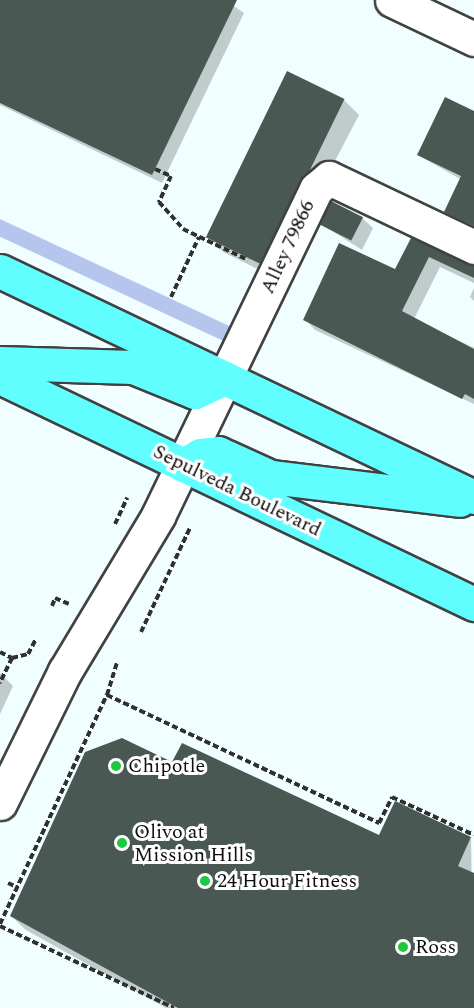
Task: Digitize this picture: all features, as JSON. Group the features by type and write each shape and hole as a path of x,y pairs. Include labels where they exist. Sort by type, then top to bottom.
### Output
{"main road":[{"path":"0,271 474,499"},
{"path":"0,342 160,347"},
{"path":"0,363 134,367 195,392 225,378"},
{"name":"Sepulveda Boulevard","path":"0,377 183,465 465,591"},
{"path":"183,465 200,455 218,453 271,477 474,499"}],"street":[{"path":"392,0 474,39"},
{"name":"Alley 79866","path":"0,803 64,671 131,569 311,197 329,178 474,247"}],"path":[{"path":"155,169 171,176 159,202 183,229 257,265"},
{"path":"171,297 199,237"},
{"path":"141,632 190,528"},
{"path":"0,652 12,658 28,654 36,639"},
{"path":"0,683 12,658"},
{"path":"117,663 108,695 0,925 174,1008"},
{"path":"108,695 379,823 392,797 474,835"},
{"path":"8,883 17,887"}],"shaded area":[{"path":"0,219 236,329 229,343 0,237"}],"building":[{"path":"0,0 237,0 152,175 0,103"},
{"path":"287,71 345,99 263,265 206,237"},
{"path":"445,97 474,111 474,226 444,212 461,176 417,155"},
{"path":"331,201 363,217 351,241 319,224"},
{"path":"411,238 474,266 474,278 429,257 402,311 474,349 474,399 465,394 462,399 303,320 339,243 395,269"},
{"path":"122,738 172,762 182,743 379,835 395,801 471,837 458,866 474,873 474,1008 178,1008 10,916 85,752"}],"place":[{"name":"Chipotle","path":"116,766"},
{"name":"Olivo at Mission Hills","path":"122,843"},
{"name":"24 Hour Fitness","path":"205,881"},
{"name":"Ross","path":"403,947"}]}
